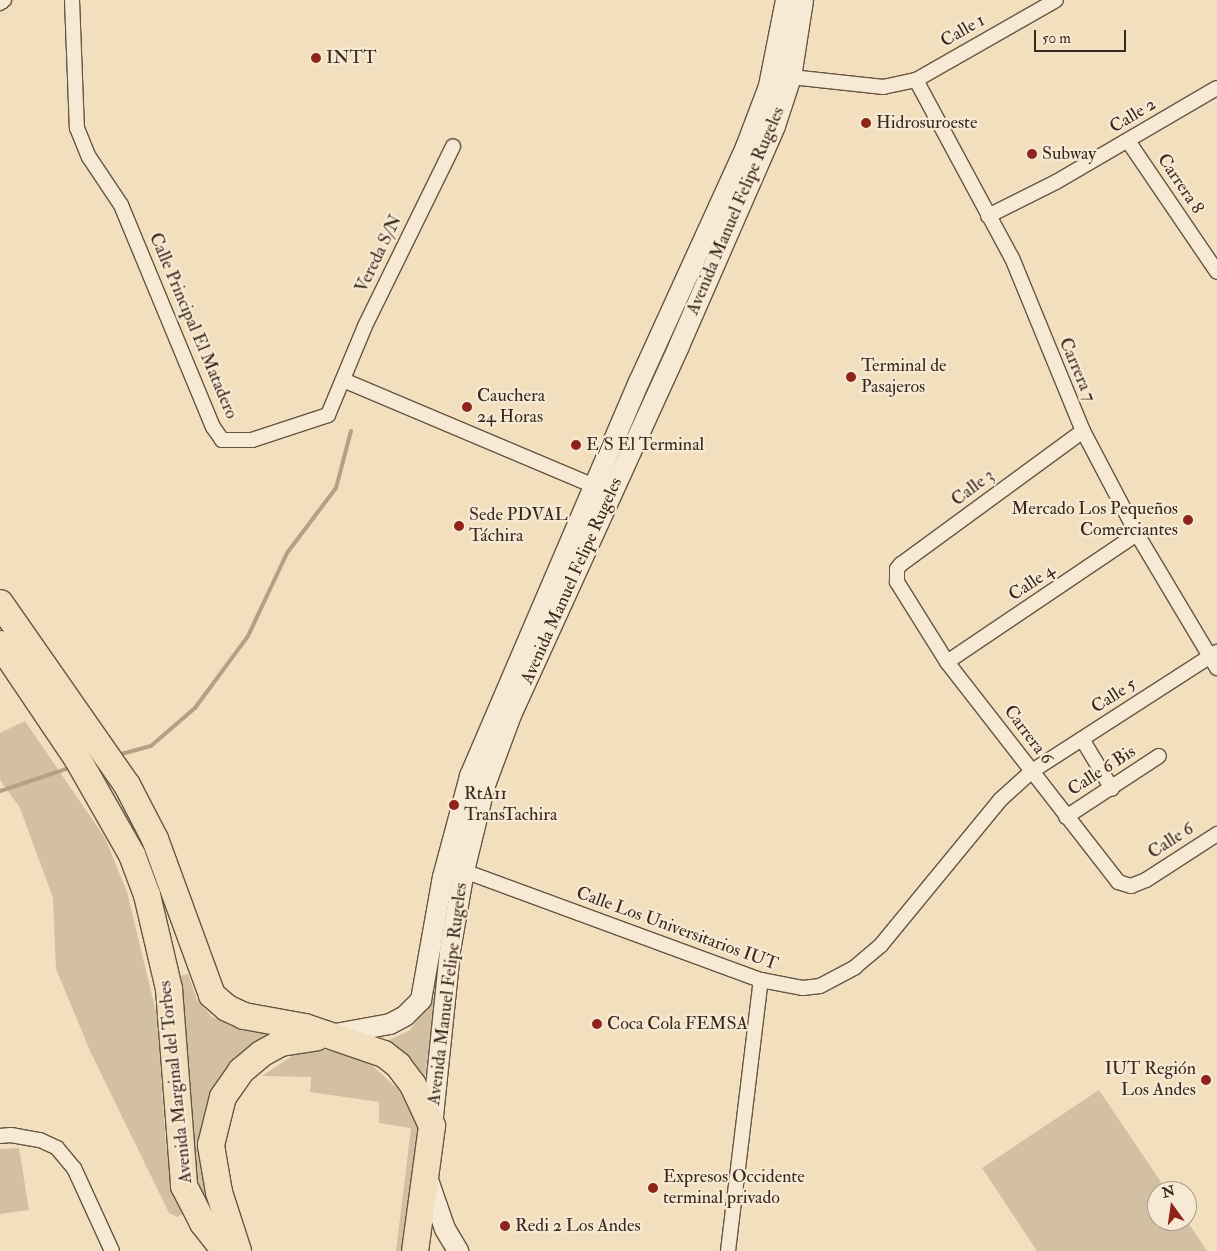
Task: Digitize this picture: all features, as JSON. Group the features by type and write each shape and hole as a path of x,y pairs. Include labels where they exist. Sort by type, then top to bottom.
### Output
{"highway":[{"path":"0,603 127,785 154,839 212,995 227,1008 244,1016 330,1035 370,1048 398,1066 413,1086 432,1126 427,1175 415,1251"},
{"name":"Avenida Marginal del Torbes","path":"0,644 77,758 132,855 146,895 168,989 184,1186 203,1223 225,1251"},
{"path":"238,1251 219,1192 211,1145 223,1097 241,1071 281,1043 330,1035"}],"street":[{"name":"Calle Principal El Matadero","path":"72,0 77,128 89,157 121,205 213,428 222,440 237,442 314,423 328,415 343,380"},
{"name":"Avenida Manuel Felipe Rugeles","path":"330,1035 390,1024 405,1016 421,1000 443,877 470,776 594,486 749,138 770,86 786,0"},
{"name":"Avenida Manuel Felipe Rugeles","path":"432,1126 450,951 464,871 485,785 511,715 680,346 769,141 791,78 803,0"},
{"name":"Calle 1","path":"791,78 883,87 916,80 1056,0"},
{"name":"Carrera 7","path":"916,80 1012,258 1083,431 1137,534 1214,659"},
{"name":"Calle 2","path":"988,216 1128,141 1217,88"},
{"name":"Carrera 8","path":"1128,141 1217,272"},
{"name":"Vereda S/N","path":"343,380 365,326 453,146"},
{"path":"343,380 594,486"},
{"name":"Calle 3","path":"897,582 897,569 902,564 1083,431"},
{"name":"Calle 4","path":"947,662 1137,534"},
{"name":"Carrera 6","path":"897,582 947,662 1118,882 1131,886 1146,880"},
{"name":"Calle 5","path":"1032,771 1214,659"},
{"path":"1082,739 1112,789"},
{"name":"Calle 6 Bis","path":"1066,817 1112,789 1159,756"},
{"name":"Calle Los Universitarios IUT","path":"464,871 761,980 803,988 820,986 855,967 881,945 1000,800 1032,771"},
{"name":"Calle 6","path":"1146,880 1217,834"},
{"path":"728,1251 761,980"},
{"path":"0,1136 40,1140 57,1148 74,1168 112,1251"},
{"path":"427,1175 445,1229 458,1251"}],"shaded area":[{"path":"25,721 105,838 127,892 157,1016 166,1147 185,1213 177,1217 169,1213 91,1053 56,969 53,898 20,808 0,780 0,733"},
{"path":"188,974 197,1000 212,1017 228,1023 279,1031 217,1089 205,1114 202,1171 213,1226 197,1188 181,976"},
{"path":"435,995 424,1087 385,1042 410,1030"},
{"path":"319,1050 340,1051 365,1059 398,1089 414,1115 420,1138 410,1251 396,1251 411,1128 379,1123 379,1102 310,1092 311,1077 262,1076 295,1054"},
{"path":"1099,1090 1160,1181 1147,1181 1147,1231 1194,1231 1207,1251 1037,1251 982,1168"},
{"path":"19,1148 29,1210 0,1214 0,1149"}],"waterway":[{"path":"121,754 151,746 195,708 248,636 287,553 336,488 351,431"},
{"path":"0,791 66,769"}],"place":[{"name":"INTT","path":"316,58"},
{"name":"Hidrosuroeste","path":"866,123"},
{"name":"Subway","path":"1032,154"},
{"name":"Terminal de Pasajeros","path":"851,377"},
{"name":"Cauchera 24 Horas","path":"467,407"},
{"name":"E/S El Terminal","path":"576,445"},
{"name":"Mercado Los Pequeños Comerciantes","path":"1188,520"},
{"name":"Sede PDVAL Táchira","path":"459,526"},
{"name":"RtA11 TransTachira","path":"454,805"},
{"name":"Coca Cola FEMSA","path":"597,1024"},
{"name":"IUT Región Los Andes","path":"1206,1080"},
{"name":"Expresos Occidente terminal privado","path":"653,1188"},
{"name":"Redi 2 Los Andes","path":"505,1226"}]}
